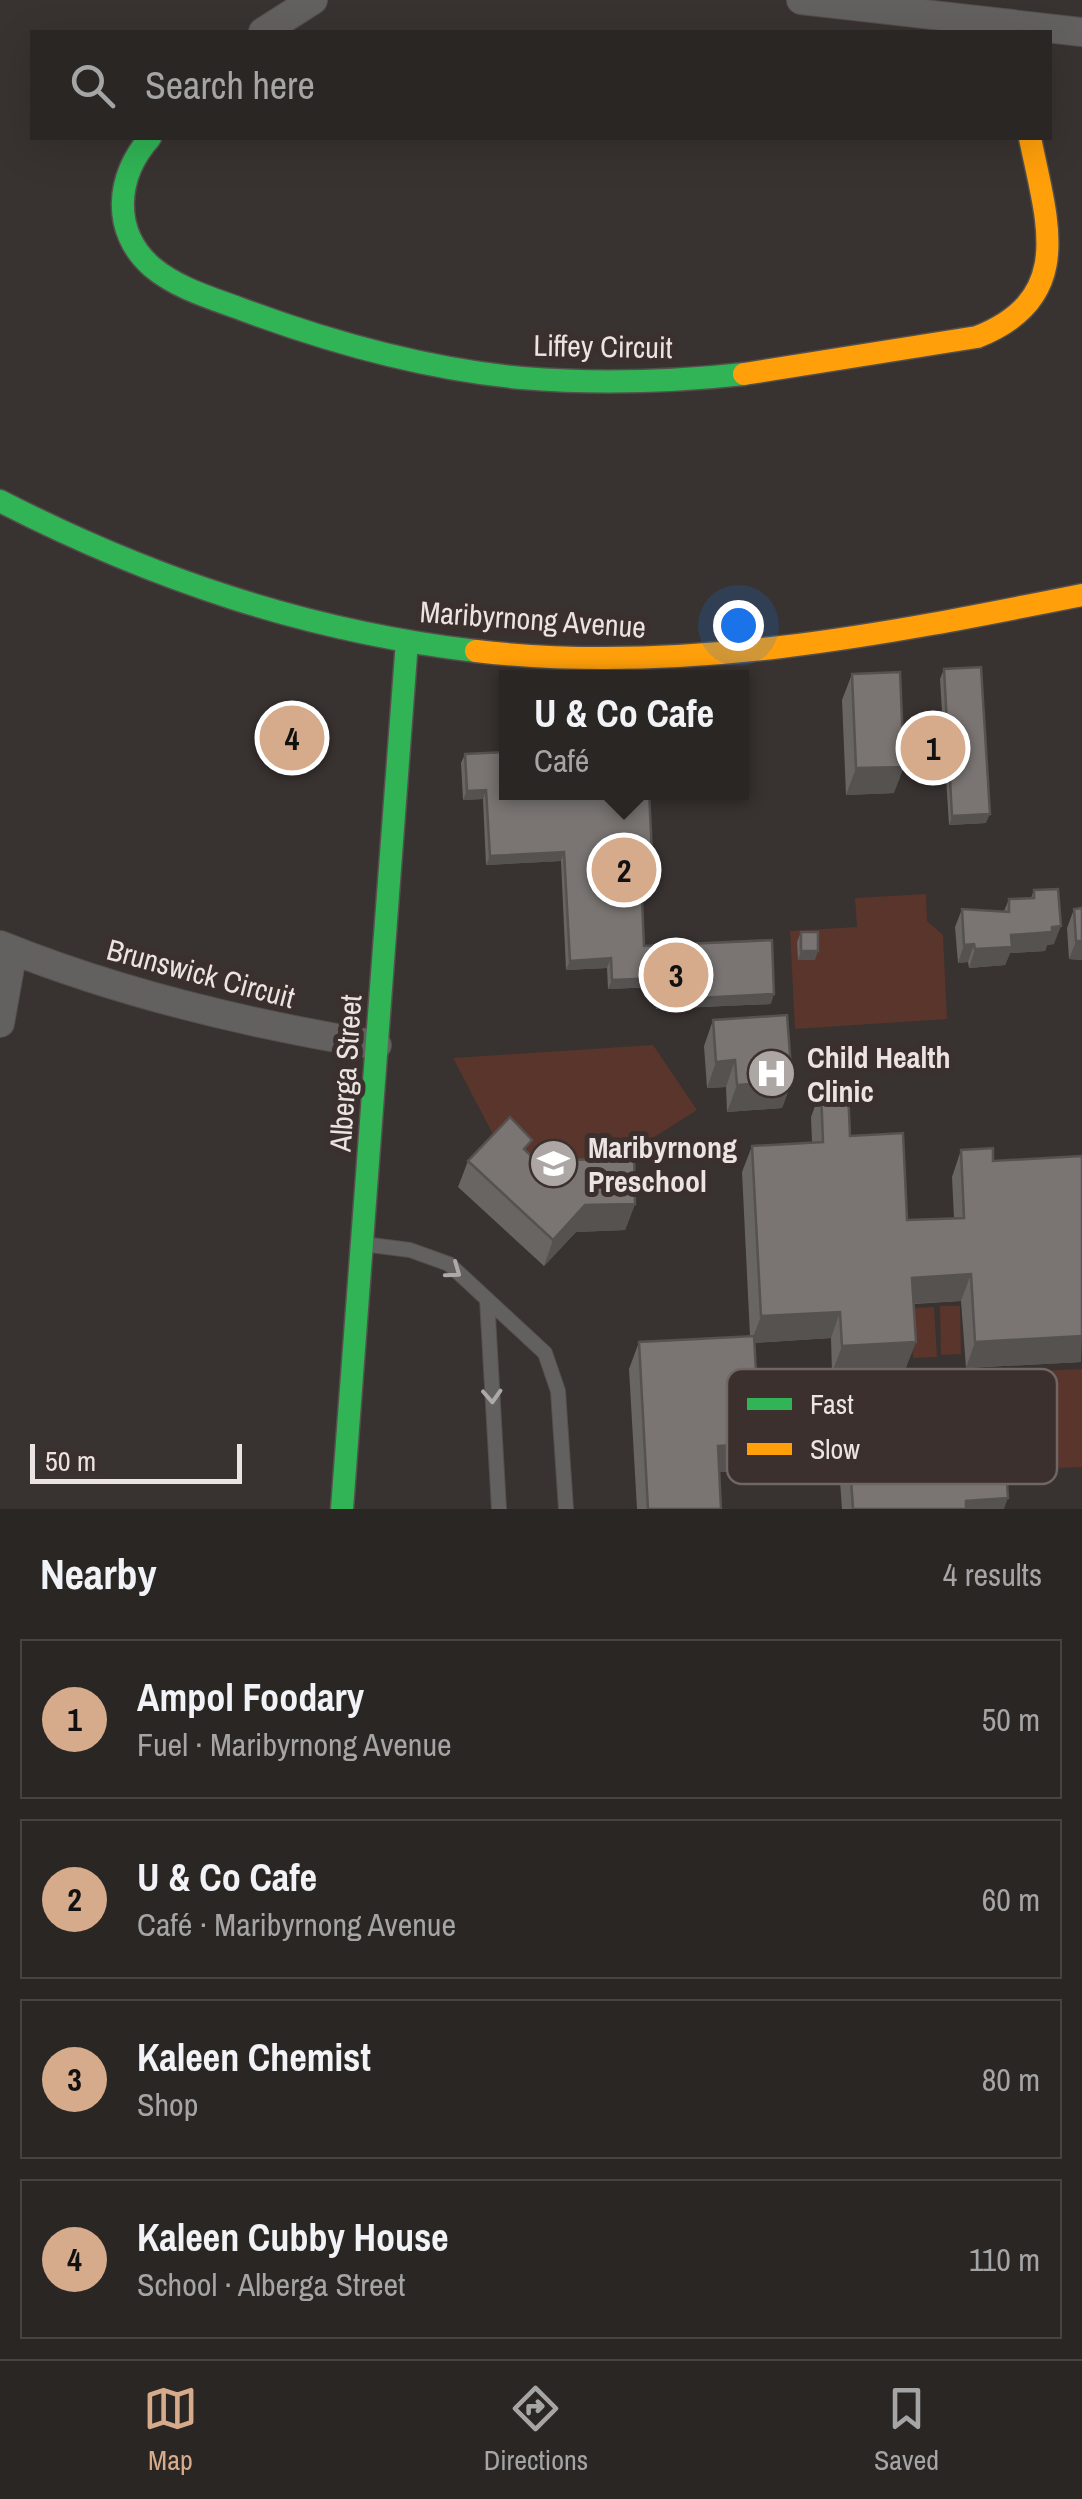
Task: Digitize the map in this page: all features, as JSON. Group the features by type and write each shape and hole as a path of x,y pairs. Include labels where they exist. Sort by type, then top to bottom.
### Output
{"street":[{"path":"266,30 313,0"},
{"path":"801,0 1082,32"},
{"name":"Liffey Circuit","path":"149,140 126,173 122,214 138,252 169,278 275,323 386,355 499,376 614,382 729,377 977,337 1003,329 1032,303 1048,266 1030,140"},
{"name":"Maribyrnong Avenue","path":"0,501 173,579 288,616 407,642 562,658 684,658 831,642 1082,596"},
{"name":"Alberga Street","path":"342,1509 407,642"},
{"name":"Brunswick Circuit","path":"0,1023 6,948 156,998 302,1033 377,1045"}],"lane":[{"path":"362,1244 410,1250 449,1264 546,1354 558,1391 566,1509"},
{"path":"486,1299 499,1509"}],"shaded area":[{"path":"926,894 927,921 943,935 947,1019 795,1029 790,931 857,927 855,898"},
{"name":"Maribyrnong Preschool","path":"653,1045 697,1110 583,1182 560,1182 496,1140 453,1058"},
{"path":"940,1306 960,1306 961,1354 941,1355"},
{"path":"934,1307 937,1357 913,1358 910,1308"},
{"path":"1082,1369 1082,1467 1057,1468 1057,1370"}],"building":[{"path":"981,667 990,814 952,816 944,669"},
{"path":"900,672 904,767 856,768 852,674"},
{"path":"499,752 499,800 649,800 652,853 640,854 644,946 772,940 774,994 659,1000 658,978 612,980 611,958 570,961 564,852 490,856 486,790 467,791 465,754"},
{"path":"1058,889 1061,926 1052,927 1052,932 1011,935 1012,947 975,949 974,944 964,945 962,909 1009,912 1009,899 1034,898 1034,890"},
{"path":"1082,908 1082,941 1076,941 1074,909"},
{"path":"801,932 818,932 818,951 801,951"},
{"path":"787,1015 792,1081 737,1085 735,1060 716,1062 713,1020"},
{"path":"848,1089 850,1136 903,1133 907,1220 964,1218 961,1150 993,1148 993,1161 1082,1156 1082,1336 975,1342 971,1274 912,1278 916,1342 842,1346 840,1312 761,1316 752,1146 823,1142 821,1090"},
{"path":"510,1117 532,1140 524,1149 536,1161 602,1159 601,1153 634,1152 635,1204 585,1205 553,1240 468,1161"},
{"path":"754,1336 756,1369 727,1369 727,1446 718,1446 721,1509 648,1509 639,1342"},
{"path":"851,1484 1007,1484 1008,1498 966,1501 966,1509 853,1509"}],"traffic: fast":[{"path":"149,140 130,169 125,186 124,220 130,237 152,267 206,296 344,343 486,374 605,381 744,374"},
{"path":"0,501 115,555 232,598 352,630 476,651"},
{"path":"342,1509 407,641"}],"traffic: slow":[{"path":"744,374 977,337 1008,321 1029,301 1042,279 1047,254 1043,199 1030,140"},
{"path":"476,651 629,658 781,647 932,624 1082,595"}],"place":[{"name":"Kaleen Cubby House","path":"292,738"},
{"name":"Ampol Foodary","path":"933,748"},
{"name":"U & Co Cafe","path":"624,870"},
{"name":"Kaleen Chemist","path":"676,975"},
{"name":"Child Health Clinic","path":"772,1074"},
{"name":"Maribyrnong Preschool","path":"553,1164"}]}
